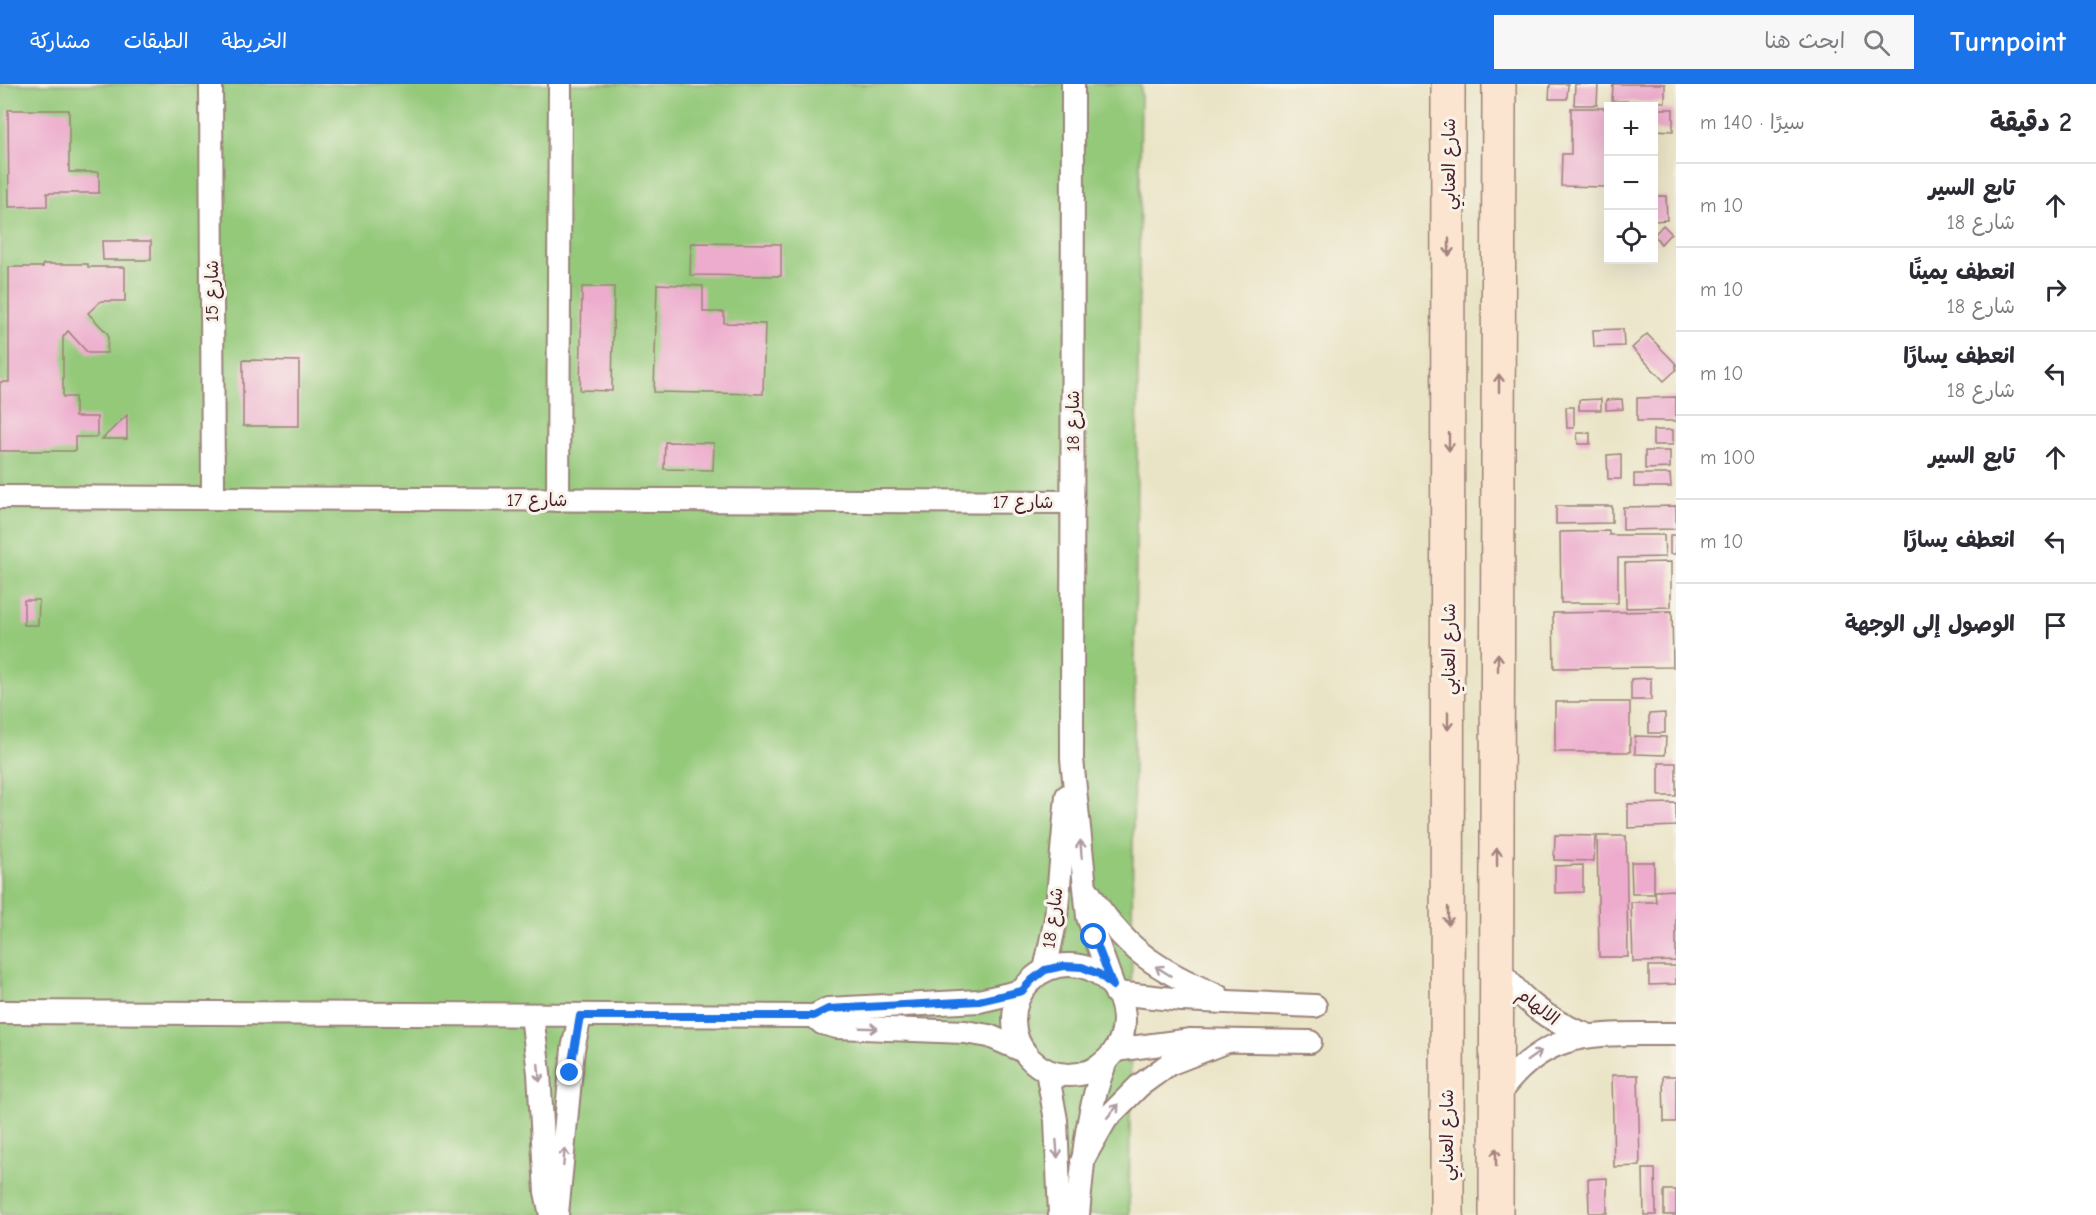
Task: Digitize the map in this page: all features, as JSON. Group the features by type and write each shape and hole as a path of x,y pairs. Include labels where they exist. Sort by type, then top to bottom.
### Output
{"street":[{"name":"شارع 15","path":"211,84 213,498"},
{"path":"558,500 560,84"},
{"name":"شارع 18","path":"1073,84 1072,759 1083,884 1094,937 1124,1011 1124,1025 1092,1101 1082,1161 1078,1215"},
{"name":"شارع العنابي","path":"1447,1215 1448,84"},
{"path":"1496,1215 1499,84"},
{"name":"شارع 17","path":"0,497 1073,502"},
{"name":"شارع 18","path":"1045,970 1056,918 1072,759"},
{"path":"1083,884 1118,933 1152,964 1173,977 1236,1003"},
{"name":"شارع 18","path":"1022,991 1045,970 1063,966 1082,967 1099,974 1114,990"},
{"name":"الالهام","path":"1497,967 1510,985 1535,1009 1565,1027 1587,1035"},
{"path":"1114,990 1236,1003 1315,1006"},
{"path":"0,1012 814,1016 828,1009 979,1001 1022,991"},
{"path":"1022,991 1016,1006 1014,1021 1017,1037 1024,1051 1034,1063 1047,1071 1063,1074 1078,1074 1111,1055 1160,1042 1310,1042"},
{"path":"532,1015 539,1073 546,1192 551,1215"},
{"path":"556,1215 573,1049 580,1016"},
{"path":"814,1016 822,1023 837,1027 965,1032 989,1036 1024,1051"},
{"name":"الالهام","path":"1496,1098 1509,1079 1544,1050 1587,1035 1676,1034"},
{"path":"1082,1161 1106,1119 1139,1086 1169,1064 1228,1041"},
{"path":"1047,1071 1056,1120 1060,1215"}],"green space":[{"path":"0,84 1141,84 1129,1215 0,1215"}],"building":[{"path":"1550,84 1568,84 1567,99 1549,99"},
{"path":"1575,84 1598,84 1597,105 1574,105"},
{"path":"1613,84 1665,84 1665,102 1612,101"},
{"path":"1571,108 1604,108 1604,187 1561,186 1562,154 1571,154"},
{"path":"1658,109 1673,109 1673,131 1658,130"},
{"path":"8,110 69,110 69,172 99,172 99,193 47,193 47,206 9,207"},
{"path":"1658,196 1666,196 1667,220 1658,221"},
{"path":"1663,225 1671,233 1661,244 1658,240 1658,231"},
{"path":"102,241 151,241 151,260 103,260"},
{"path":"691,243 781,244 781,276 690,275"},
{"path":"43,264 125,267 125,301 101,301 88,313 108,334 107,353 88,353 68,331 63,337 63,397 75,397 75,417 97,417 97,437 75,437 75,451 0,451 0,382 9,382 9,267 43,267"},
{"path":"657,284 703,286 703,312 724,312 724,323 765,324 763,394 654,392"},
{"path":"582,287 614,287 612,391 580,390"},
{"path":"1623,329 1624,346 1594,347 1593,330"},
{"path":"1647,334 1676,364 1676,370 1664,381 1632,348"},
{"path":"243,360 299,361 299,426 243,426"},
{"path":"1676,397 1676,421 1637,421 1637,398"},
{"path":"1601,399 1601,410 1579,410 1579,400"},
{"path":"1622,399 1623,409 1606,410 1606,400"},
{"path":"1566,407 1574,407 1574,428 1567,428"},
{"path":"127,415 127,439 102,439"},
{"path":"1653,430 1673,430 1673,445 1653,445"},
{"path":"1577,433 1590,433 1590,444 1578,444"},
{"path":"665,442 714,443 713,470 664,469"},
{"path":"1645,451 1670,451 1670,468 1645,469"},
{"path":"1621,454 1621,479 1608,479 1607,455"},
{"path":"1634,474 1670,474 1671,487 1634,487"},
{"path":"1556,506 1612,506 1612,523 1556,524"},
{"path":"1676,506 1676,529 1623,530 1623,507"},
{"path":"1609,531 1609,535 1664,535 1665,557 1618,558 1618,603 1561,603 1560,532"},
{"path":"1670,535 1676,535 1676,554 1670,554"},
{"path":"1671,562 1671,607 1626,608 1625,563"},
{"path":"24,600 39,600 38,625 24,625"},
{"path":"1672,611 1673,667 1554,668 1553,613"},
{"path":"1651,678 1651,700 1631,700 1631,679"},
{"path":"1555,702 1630,702 1630,752 1555,752"},
{"path":"1665,713 1665,733 1649,733 1649,714"},
{"path":"1635,736 1666,737 1665,755 1635,754"},
{"path":"1659,763 1676,763 1676,796 1659,796"},
{"path":"1676,803 1676,826 1628,828 1628,804"},
{"path":"1555,835 1595,836 1594,861 1554,860"},
{"path":"1597,836 1626,836 1628,957 1599,957"},
{"path":"1631,862 1654,862 1654,894 1632,894"},
{"path":"1583,865 1583,892 1555,893 1555,866"},
{"path":"1676,890 1676,961 1633,962 1631,902 1656,902 1655,891"},
{"path":"1649,966 1676,966 1676,984 1649,985"},
{"path":"1612,1075 1638,1075 1640,1166 1614,1167"},
{"path":"1663,1076 1676,1076 1676,1122 1664,1122"},
{"path":"1643,1169 1655,1169 1656,1215 1644,1215"},
{"path":"1607,1178 1607,1213 1589,1213 1588,1179"},
{"path":"1664,1190 1676,1190 1676,1215 1664,1215"}],"route":[{"path":"570,1073 580,1016 814,1016 828,1009 979,1001 1022,991 1045,970 1063,966 1082,967 1099,974 1113,986 1094,937"}]}
